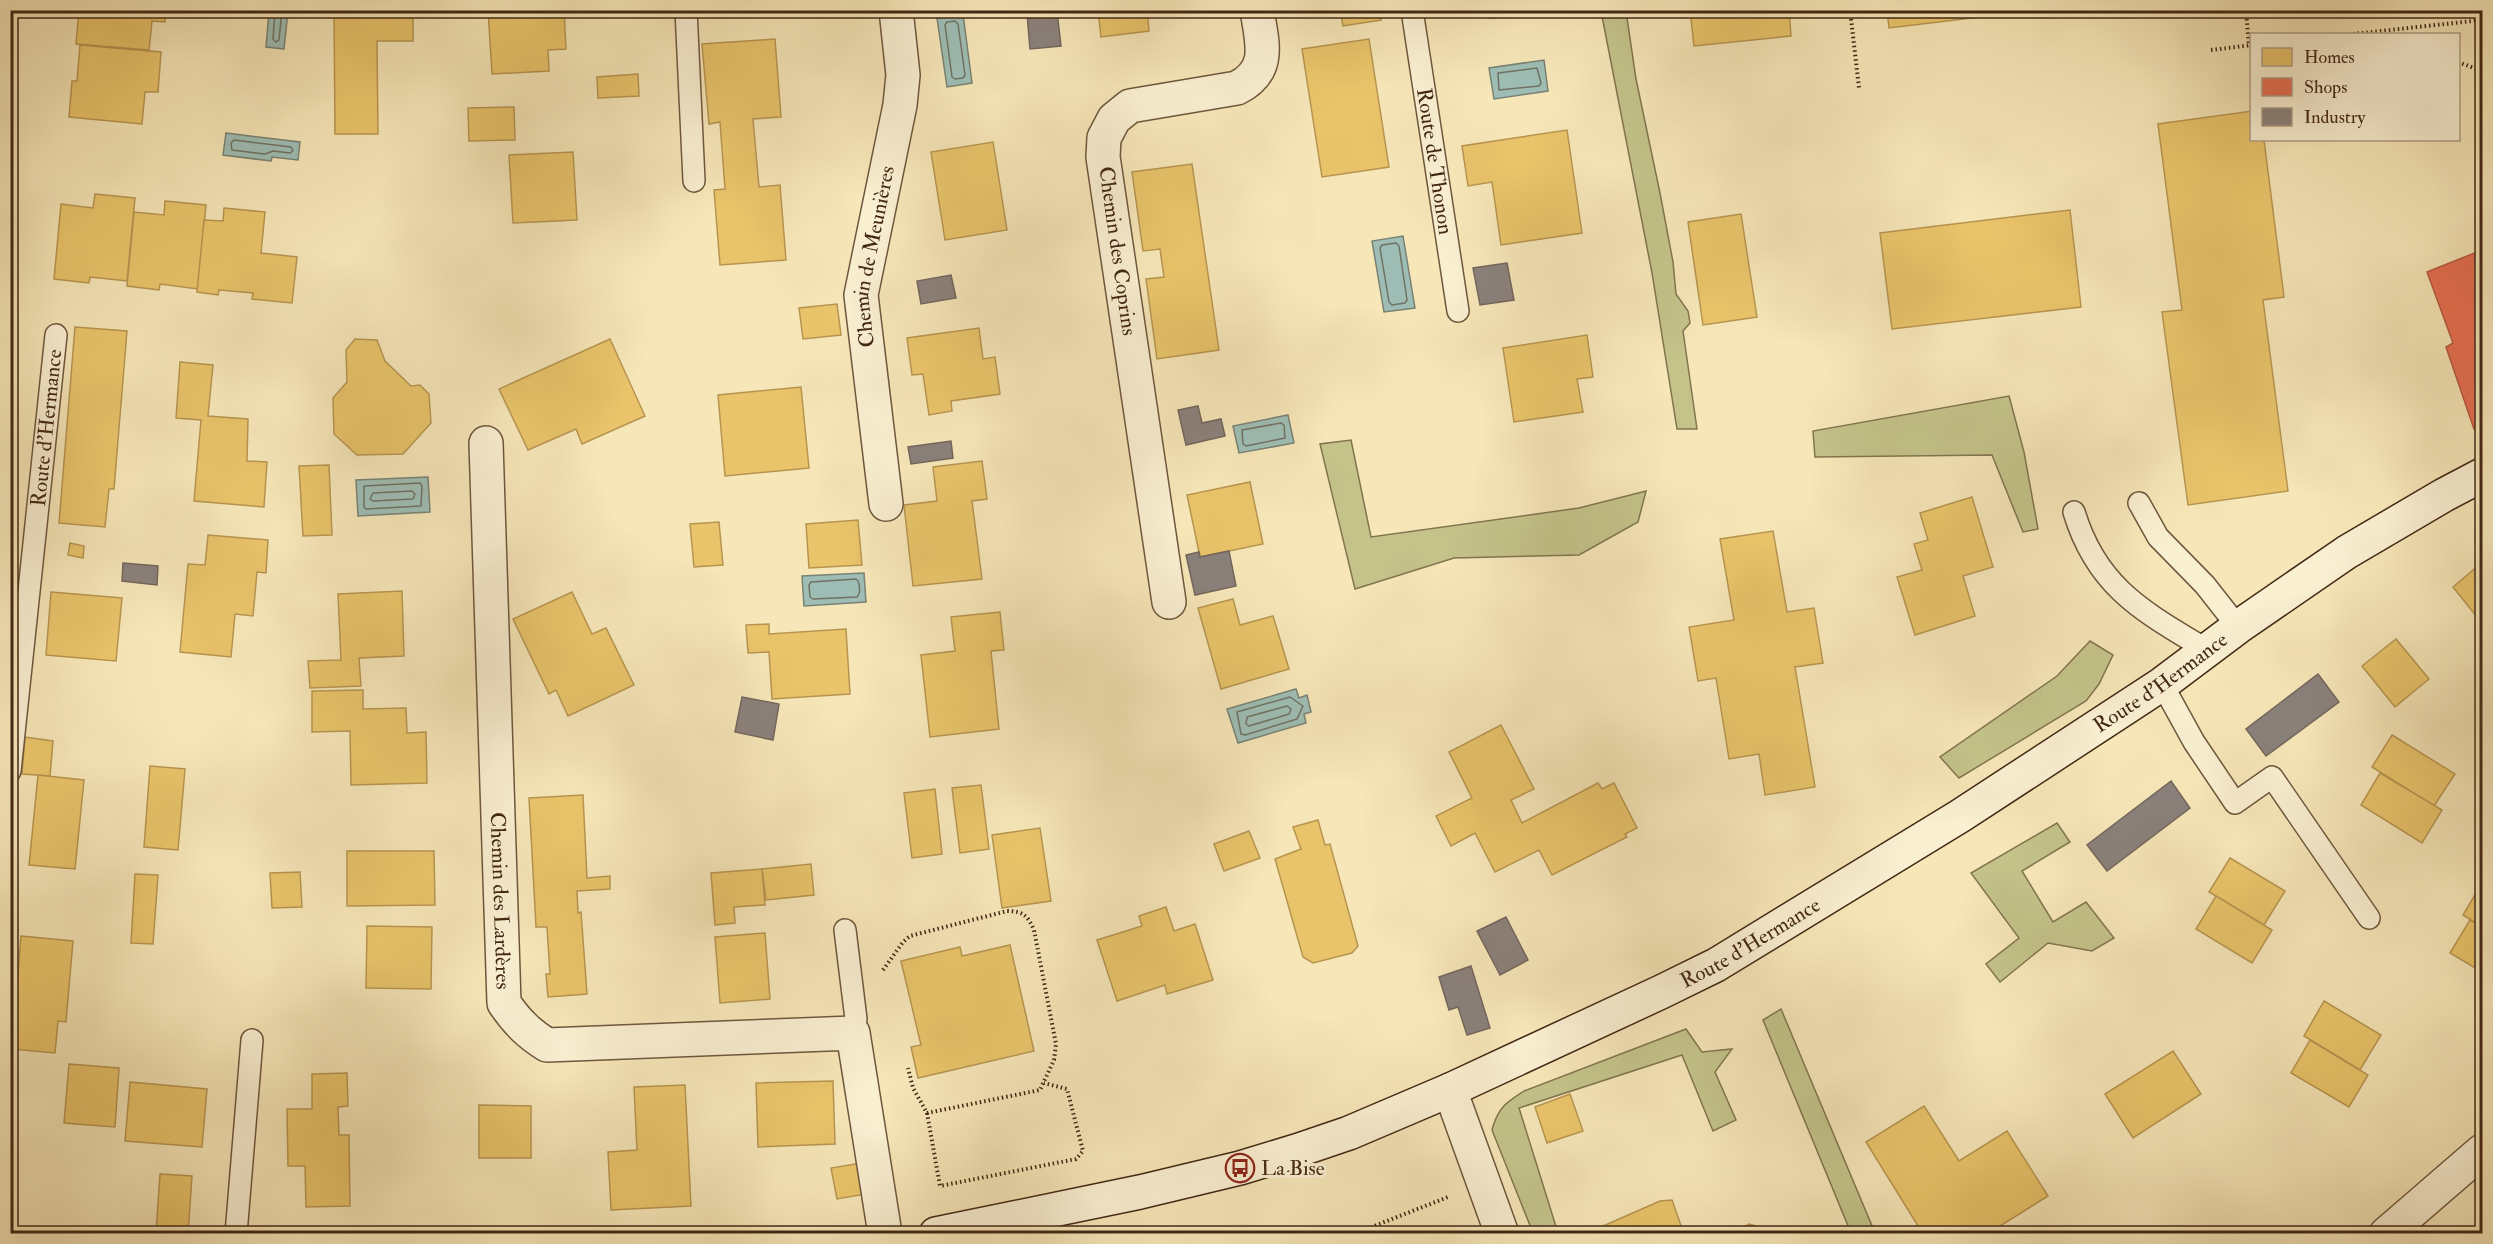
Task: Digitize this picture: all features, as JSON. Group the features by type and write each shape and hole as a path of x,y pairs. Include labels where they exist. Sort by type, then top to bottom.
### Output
{"street":[{"name":"Chemin de Meunières","path":"886,504 861,295 900,105 903,75 896,10"},
{"name":"Chemin des Coprins","path":"1169,602 1103,157 1104,138 1114,119 1130,106 1237,88 1251,81 1260,69 1263,50 1257,10"},
{"name":"Chemin des Lardères","path":"486,443 504,1003 529,1034 547,1045 853,1033"},
{"name":"Route d'Hermance","path":"936,1233 1140,1192 1240,1168 1349,1133 1450,1090 1716,965 1960,816 2162,684 2238,627 2347,552 2444,495 2482,476"},
{"path":"853,1033 885,1233"},
{"path":"1450,1090 1502,1233"},
{"path":"2386,1233 2482,1151"}],"lane":[{"path":"686,10 694,181"},
{"name":"Route de Thonon","path":"1412,10 1458,311"},
{"name":"Route d'Hermance","path":"10,771 56,335"},
{"path":"2139,503 2158,537 2205,585 2238,627"},
{"path":"2074,512 2080,533 2088,549 2113,584 2146,613 2208,650"},
{"path":"2162,684 2194,742 2235,803 2272,777 2369,918"},
{"path":"845,930 856,1020 853,1033"},
{"path":"236,1233 252,1040"}],"path":[{"path":"1850,10 1859,88"},
{"path":"2246,10 2250,38"},
{"path":"2364,33 2482,20"},
{"path":"2387,31 2391,33"},
{"path":"2211,50 2250,45"},
{"path":"2460,63 2482,71"},
{"path":"878,977 903,942 910,936 1007,911 1026,914 1034,930 1056,1044 1054,1060 1040,1090 927,1113"},
{"path":"908,1068 913,1088 927,1113 940,1186 1076,1159 1083,1151 1067,1089 1044,1083"},
{"path":"1353,1233 1446,1197"}],"green space":[{"path":"1601,11 1626,11 1636,79 1673,262 1676,294 1688,311 1690,323 1683,331 1697,429 1677,429 1652,273"},
{"path":"2009,396 2024,452 2038,529 2023,532 1992,455 1815,457 1813,431"},
{"path":"1351,440 1371,537 1579,508 1646,491 1638,522 1579,555 1454,558 1355,589 1320,444"},
{"path":"2090,641 2113,655 2099,684 2086,701 1959,778 1940,757 2057,676"},
{"path":"2057,823 2070,842 2022,871 2053,922 2086,902 2114,938 2092,951 2048,943 2000,982 1986,964 2019,938 1971,873"},
{"path":"1781,1009 1875,1233 1851,1233 1763,1020"},
{"path":"1686,1029 1702,1052 1732,1049 1715,1072 1736,1120 1713,1131 1682,1055 1519,1108 1558,1233 1533,1233 1492,1130 1500,1111 1524,1091"}],"water":[{"path":"1486,10 1534,11 1488,18"},
{"path":"269,11 288,11 284,49 266,47"},
{"path":"963,14 972,83 947,87 937,18"},
{"path":"1544,60 1548,91 1494,99 1489,68"},
{"path":"226,133 300,142 298,160 272,157 271,161 223,155"},
{"path":"1403,236 1415,308 1384,312 1372,241"},
{"path":"1288,415 1294,443 1239,453 1233,426"},
{"path":"428,477 430,512 358,516 356,480"},
{"path":"864,573 866,602 804,606 802,576"},
{"path":"1296,689 1299,698 1307,695 1311,712 1304,714 1306,723 1238,743 1227,709"}],"building: Homes":[{"path":"79,10 166,10 165,22 152,21 149,50 76,44"},
{"path":"334,10 413,10 413,41 377,41 378,134 335,134"},
{"path":"488,10 564,10 566,49 548,50 549,71 492,74"},
{"path":"1098,10 1147,10 1149,31 1101,37"},
{"path":"1340,10 1380,10 1381,20 1343,26"},
{"path":"1690,10 1789,10 1791,36 1694,46"},
{"path":"1887,10 2038,10 1889,28"},
{"path":"775,39 781,117 753,119 759,187 780,185 786,260 720,265 714,190 725,189 720,122 709,124 702,44"},
{"path":"1369,39 1389,167 1322,177 1302,49"},
{"path":"80,45 161,52 158,92 145,92 142,124 69,117 72,81 77,81"},
{"path":"638,74 639,96 598,98 597,77"},
{"path":"514,107 515,140 469,141 468,108"},
{"path":"2250,111 2250,141 2264,141 2284,297 2263,300 2288,491 2188,505 2162,312 2182,310 2158,124"},
{"path":"1567,130 1582,233 1501,245 1492,182 1468,186 1462,146"},
{"path":"993,142 1007,230 945,240 931,152"},
{"path":"573,152 577,220 513,223 509,155"},
{"path":"1192,164 1219,350 1157,359 1146,279 1164,277 1160,249 1143,251 1132,172"},
{"path":"95,194 135,198 127,281 90,277 89,283 54,279 61,204 93,208"},
{"path":"165,201 206,205 198,289 160,284 159,290 127,286 134,212 164,215"},
{"path":"224,208 265,212 261,253 297,257 292,303 252,299 253,293 219,290 218,295 197,292 204,220 223,221"},
{"path":"2070,210 2081,307 1892,329 1880,233"},
{"path":"1741,214 1757,317 1703,325 1688,222"},
{"path":"837,304 841,335 803,339 799,308"},
{"path":"75,327 127,331 114,489 109,489 105,527 59,523"},
{"path":"979,328 983,359 995,357 1000,394 951,401 952,411 929,415 923,374 912,375 907,338"},
{"path":"1587,335 1593,377 1577,379 1583,412 1514,422 1503,348"},
{"path":"355,339 377,340 385,361 411,386 420,385 429,394 431,423 403,454 357,455 334,434 333,398 347,382 346,350"},
{"path":"610,339 645,416 582,444 576,429 528,450 499,389"},
{"path":"180,362 213,365 208,416 248,419 247,461 267,462 264,507 194,501 201,420 176,418"},
{"path":"801,387 809,468 725,476 718,395"},
{"path":"982,461 987,499 972,501 982,579 913,586 904,505 937,501 933,467"},
{"path":"329,465 332,535 303,536 299,466"},
{"path":"1250,482 1263,544 1200,557 1187,495"},
{"path":"1972,497 1993,567 1963,576 1975,616 1915,635 1897,577 1922,570 1914,544 1928,540 1920,513"},
{"path":"858,520 862,565 809,568 806,524"},
{"path":"719,522 723,565 694,567 690,524"},
{"path":"1773,531 1787,612 1814,608 1823,663 1795,667 1815,787 1765,795 1759,754 1729,759 1716,678 1698,681 1689,627 1734,620 1720,539"},
{"path":"208,535 268,540 266,573 257,572 253,616 235,614 231,657 180,652 188,564 205,565"},
{"path":"70,543 84,546 83,558 68,555"},
{"path":"2479,565 2482,569 2482,612 2477,617 2453,587"},
{"path":"402,591 404,656 359,658 361,686 310,688 308,661 341,660 338,594"},
{"path":"51,592 122,598 116,661 46,655"},
{"path":"572,592 592,634 606,628 634,685 568,716 556,690 549,694 513,619"},
{"path":"1233,599 1240,625 1273,616 1289,669 1221,689 1198,608"},
{"path":"1000,612 1004,650 991,651 999,729 930,737 921,655 955,651 951,617"},
{"path":"769,624 769,634 846,629 850,694 772,699 769,652 748,653 746,625"},
{"path":"2396,639 2429,679 2395,707 2362,666"},
{"path":"363,690 363,709 406,708 407,733 426,732 427,783 351,785 350,731 312,732 312,691"},
{"path":"1501,725 1534,789 1511,800 1522,823 1598,783 1602,789 1614,783 1637,828 1625,834 1627,837 1552,875 1539,850 1495,872 1475,833 1451,846 1436,816 1472,798 1449,752"},
{"path":"2392,735 2455,774 2434,806 2372,767"},
{"path":"25,737 53,741 50,776 22,774"},
{"path":"150,766 185,769 178,850 144,847"},
{"path":"2380,773 2442,810 2422,843 2361,805"},
{"path":"38,775 84,780 75,869 29,865"},
{"path":"981,785 989,849 960,853 952,788"},
{"path":"935,789 942,854 912,858 904,793"},
{"path":"583,795 587,878 610,876 610,889 577,891 578,913 581,912 587,994 548,997 546,974 550,974 547,927 536,927 529,798"},
{"path":"1318,820 1325,845 1330,844 1358,946 1352,953 1313,963 1303,957 1275,859 1301,849 1293,827"},
{"path":"1040,828 1051,901 1002,908 992,835"},
{"path":"1249,831 1260,858 1224,871 1214,844"},
{"path":"347,851 434,851 435,905 347,906"},
{"path":"2230,858 2285,891 2264,925 2209,892"},
{"path":"811,864 814,895 766,900 762,869"},
{"path":"762,869 765,905 734,907 735,923 715,925 711,873"},
{"path":"300,872 302,907 272,908 270,873"},
{"path":"135,874 158,875 153,944 131,943"},
{"path":"2482,883 2482,927 2463,915"},
{"path":"2216,896 2272,930 2252,963 2196,929"},
{"path":"1166,907 1174,931 1195,924 1213,980 1167,994 1165,985 1117,1001 1097,940 1142,926 1139,916"},
{"path":"2470,920 2482,927 2482,972 2450,953"},
{"path":"367,926 432,927 431,989 366,988"},
{"path":"765,933 770,999 720,1003 715,937"},
{"path":"21,936 73,941 66,1022 58,1021 55,1053 12,1049"},
{"path":"1010,945 1034,1051 918,1078 911,1047 921,1045 901,961 960,947 962,956"},
{"path":"2324,1001 2381,1035 2360,1070 2304,1036"},
{"path":"2310,1040 2368,1075 2349,1107 2291,1073"},
{"path":"2173,1051 2201,1094 2133,1138 2105,1094"},
{"path":"69,1064 119,1068 115,1127 64,1123"},
{"path":"347,1073 348,1106 338,1107 339,1135 349,1135 350,1206 306,1207 305,1166 288,1166 287,1109 312,1109 312,1074"},
{"path":"833,1081 835,1144 758,1147 756,1083"},
{"path":"130,1082 207,1089 202,1147 125,1141"},
{"path":"685,1085 691,1206 611,1210 608,1152 637,1150 634,1087"},
{"path":"1570,1094 1583,1131 1547,1143 1535,1107"},
{"path":"479,1105 531,1106 531,1158 479,1158"},
{"path":"1924,1106 1959,1161 2007,1131 2048,1196 2000,1226 2005,1234 1923,1234 1866,1142"},
{"path":"861,1163 866,1194 837,1199 831,1168"},
{"path":"160,1174 192,1176 188,1234 156,1233"},
{"path":"1672,1200 1684,1234 1585,1234 1660,1201"},
{"path":"1749,1224 1756,1226 1759,1234 1731,1234"}],"building: Shops":[{"path":"2482,250 2482,426 2474,429 2446,347 2453,343 2427,272"}],"building: Industry":[{"path":"1057,11 1061,46 1030,49 1027,14"},
{"path":"1507,263 1514,300 1480,305 1473,268"},
{"path":"951,275 956,298 921,304 917,281"},
{"path":"1198,406 1202,423 1221,419 1225,436 1186,445 1178,410"},
{"path":"951,441 953,458 911,464 908,447"},
{"path":"1229,551 1236,586 1195,595 1186,555 1199,552 1200,557"},
{"path":"123,563 158,566 157,585 122,581"},
{"path":"2318,674 2339,702 2266,756 2246,729"},
{"path":"742,697 779,704 773,740 735,732"},
{"path":"2171,781 2190,808 2107,871 2087,845"},
{"path":"1506,917 1528,960 1500,975 1477,931"},
{"path":"1471,966 1490,1028 1467,1035 1458,1007 1449,1010 1439,977"}],"place":[{"name":"La Bise","path":"1240,1168"}]}
